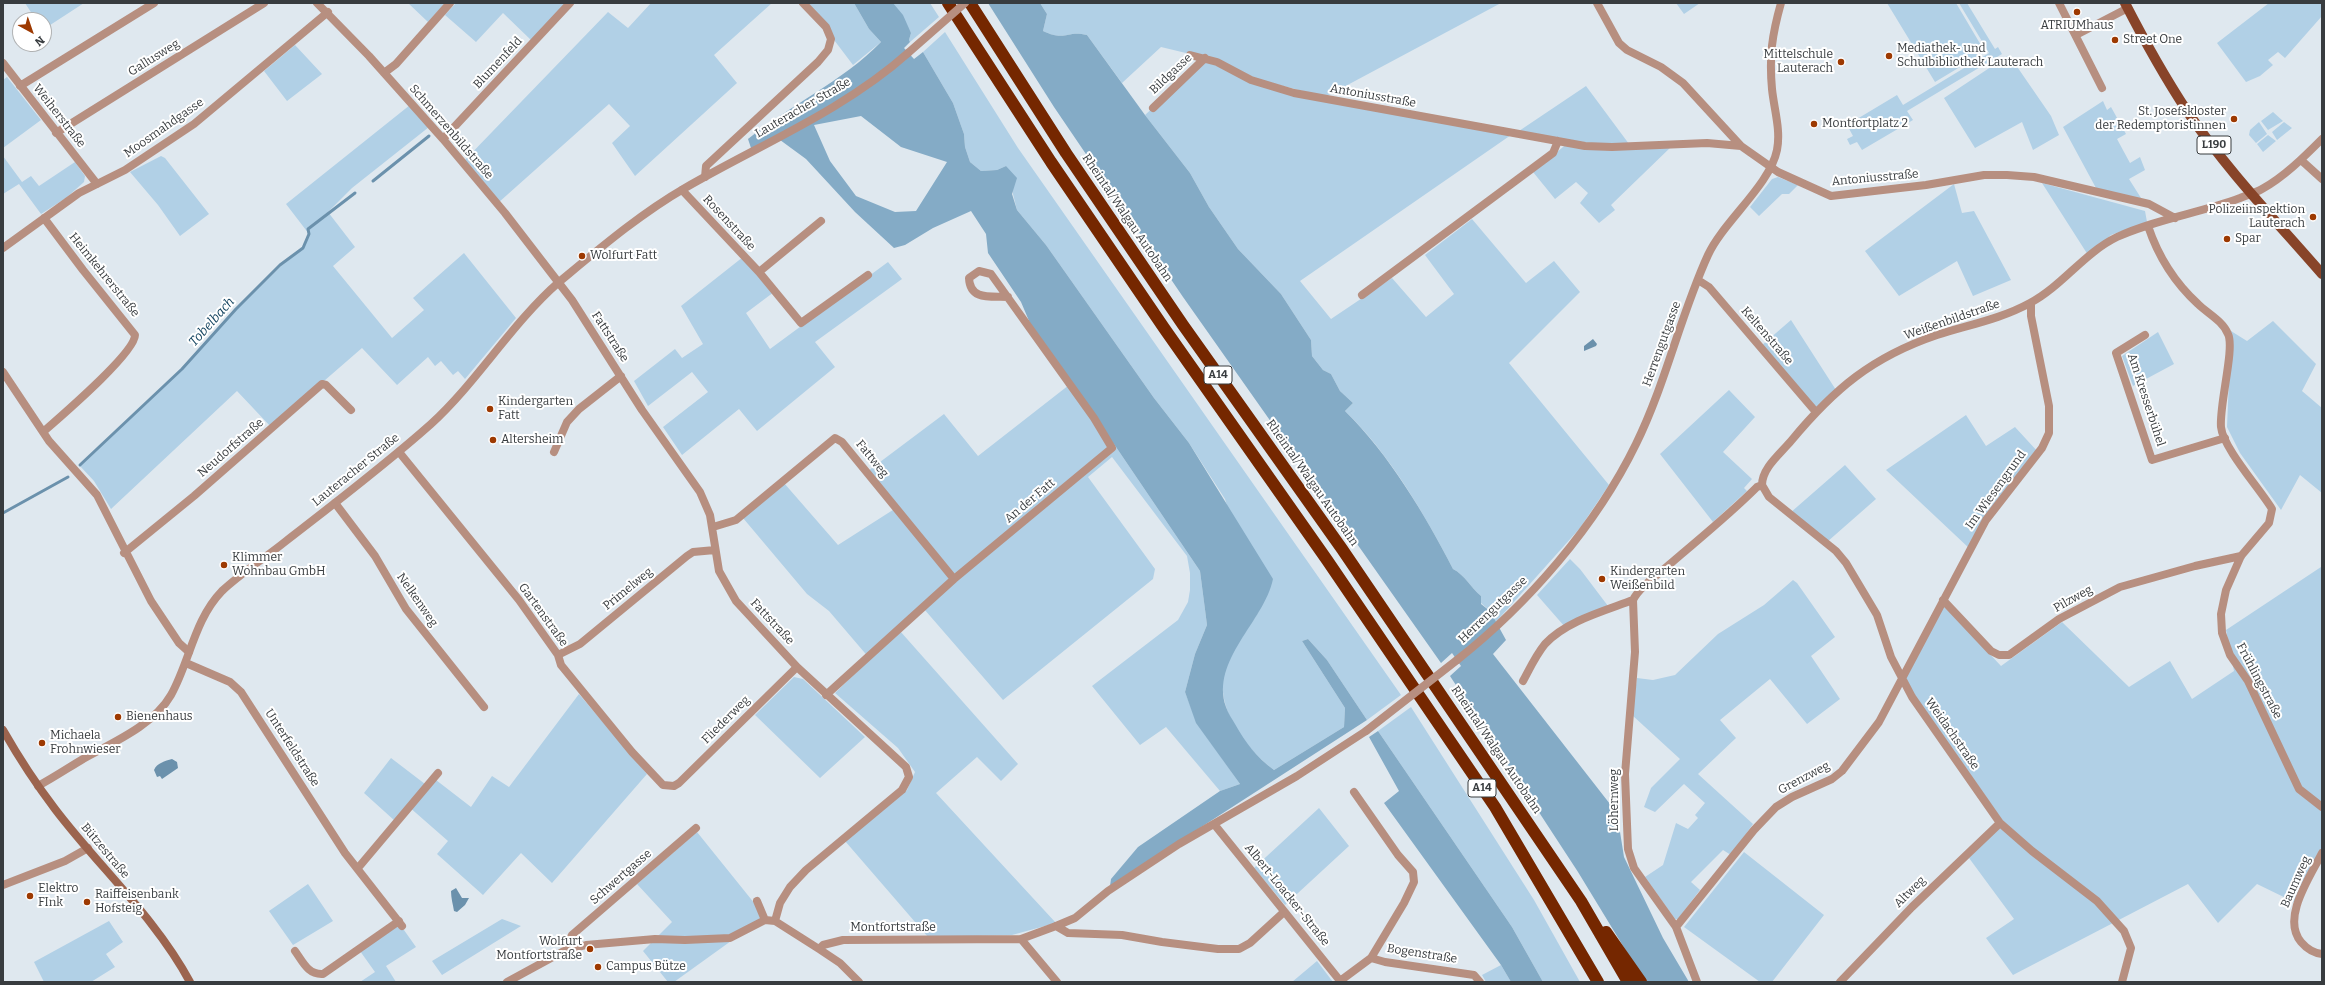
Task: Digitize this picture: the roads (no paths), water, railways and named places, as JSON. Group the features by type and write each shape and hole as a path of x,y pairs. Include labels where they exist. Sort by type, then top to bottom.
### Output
{"highway":[{"name":"A14","path":"948,3 1051,162 1155,315 1327,560 1491,801 1598,982"},
{"name":"Rheintal/Walgau Autobahn","path":"970,3 1070,159 1183,325 1342,549 1581,901 1628,982"},
{"path":"1581,901 1616,945 1641,982"}],"main road":[{"name":"L190","path":"2127,5 2150,50 2188,112 2253,193 2322,274"},
{"name":"Bützestraße","path":"3,730 38,786 160,934 190,982"}],"street":[{"path":"20,86 154,3"},
{"name":"Gallusweg","path":"56,133 264,3"},
{"name":"Schmerzenbildstraße","path":"317,3 328,12 444,139 559,283"},
{"path":"384,73 396,64 450,3"},
{"name":"Blumenfeld","path":"444,139 570,3"},
{"name":"Lauteracher Straße","path":"705,177 706,166 818,62 828,50 831,39 826,27 803,3"},
{"name":"Lauteracher Straße","path":"38,786 150,718 170,697 186,663 203,618 223,591 399,452 462,393 528,311 559,283 647,212 705,177 830,109 876,79 965,3"},
{"path":"1597,3 1619,43 1627,50 1661,67 1683,83 1741,146"},
{"name":"Herrengutgasse","path":"1214,824 1297,776 1366,731 1465,654 1502,621 1542,579 1596,512 1636,444 1673,353 1698,280 1714,244 1738,213 1769,166 1776,152 1777,144 1770,53 1781,3"},
{"path":"2059,3 2102,88"},
{"path":"2076,36 2127,5"},
{"name":"Moosmahdgasse","path":"3,248 80,193 146,157 194,124 328,12"},
{"name":"Antoniusstraße","path":"1190,55 1205,58 1251,80 1294,93 1558,141 1612,147 1675,144 1741,146 1769,166 1831,196 1926,185 1984,175 2034,177 2149,204 2175,218"},
{"name":"Bildgasse","path":"1153,108 1205,58"},
{"name":"Weiherstraße","path":"3,63 97,184"},
{"name":"Weißenbildstraße","path":"1762,486 1765,472 1815,411 1837,390 1868,367 1915,343 2002,316 2031,303 2092,254 2115,238 2148,226 2218,206 2253,193 2270,184 2301,160 2322,140"},
{"path":"1362,295 1553,153 1558,141"},
{"path":"2301,160 2322,179"},
{"name":"Rosenstraße","path":"682,190 759,272 801,323 868,275"},
{"name":"Heimkehrerstraße","path":"44,218 82,270 135,335 133,344 110,369 44,432"},
{"path":"759,272 821,221"},
{"name":"Frühlingstraße","path":"2148,226 2156,250 2166,268 2197,304 2224,327 2229,335 2230,345 2222,399 2221,428 2225,438 2272,509 2269,523 2241,556 2226,590 2221,614 2222,633 2230,655 2248,681 2299,789 2322,807"},
{"name":"An der Fatt","path":"826,695 954,579 1112,448 1094,418 1008,297 991,274 985,271 979,271 969,278 971,290 976,294 985,297 1008,297"},
{"name":"Keltenstraße","path":"1698,280 1709,287 1815,411"},
{"name":"Fattstraße","path":"559,283 593,330 660,438 700,492 708,507 713,527 719,571 730,594 797,667 906,767 909,777 902,790 806,870 790,887 780,903 775,921"},
{"name":"Im Wiesengrund","path":"1902,679 1986,520 2042,448 2049,433 2049,406 2031,316 2031,303"},
{"name":"Am Kresserbühel","path":"2145,335 2116,353 2152,460 2225,438"},
{"path":"3,372 64,460 84,479 97,496 124,553 151,601 179,643 189,652"},
{"path":"554,452 567,422 579,408 621,376"},
{"name":"Neudorfstraße","path":"124,553 194,496 322,384 326,385 351,410"},
{"name":"Fattweg","path":"713,527 736,520 834,438 842,442 954,579"},
{"name":"Gartenstraße","path":"399,452 519,600 558,655 561,665 632,752 663,785 670,786"},
{"path":"1523,681 1539,652 1555,636 1589,618 1633,600 1636,595 1658,575 1728,516 1757,487 1762,486"},
{"name":"Weidachstraße","path":"1762,486 1769,497 1836,551 1846,564 1877,615 1891,657 1902,679 1919,707 2000,822 2032,851 2097,901 2124,931 2131,948 2122,982"},
{"name":"Nelkenweg","path":"335,503 371,550 406,609 484,707"},
{"name":"Primelweg","path":"558,655 580,644 687,556 693,552 715,550"},
{"name":"Pilzweg","path":"1943,600 1990,651 1999,655 2009,655 2059,619 2120,587 2195,566 2241,556"},
{"name":"Löhernweg","path":"1633,600 1635,652 1625,774 1628,849 1634,868 1676,927 1697,982"},
{"name":"Unterfeldstraße","path":"186,663 230,682 241,692 326,825 400,924 323,974 316,975 309,971 295,951"},
{"name":"Fliederweg","path":"670,786 679,783 797,667"},
{"name":"Grenzweg","path":"1676,927 1754,830 1776,807 1792,797 1832,779 1842,772 1879,722 1902,679"},
{"path":"358,868 438,773"},
{"path":"1354,792 1398,855 1413,872 1414,882 1404,904 1371,958"},
{"name":"Altweg","path":"1840,982 1912,908 2000,822"},
{"path":"1056,926 1075,918 1108,891 1214,824"},
{"name":"Albert-Loacker-Straße","path":"1214,824 1341,981"},
{"name":"Schwertgasse","path":"569,949 569,941 572,935 696,828"},
{"path":"3,885 65,861 88,848"},
{"name":"Baumweg","path":"2322,853 2296,907 2293,922 2296,933 2305,946 2322,954"},
{"path":"757,901 765,920"},
{"path":"1056,926 1068,933 1122,935 1218,949 1239,948 1250,943 1284,912"},
{"path":"507,982 569,949 586,945 633,940 717,940 730,938 765,920 775,921 819,949 840,963 859,982"},
{"name":"Montfortstraße","path":"819,949 823,945 843,940 1021,938 1056,926"},
{"path":"1021,938 1057,982"},
{"name":"Bogenstraße","path":"1341,981 1371,958 1385,962 1474,975 1480,982"}],"waterway":[{"path":"373,181 429,136"},
{"name":"Tobelbach","path":"80,465 182,369 236,309 280,265 303,248 309,234 308,229 355,193"},
{"path":"3,513 68,477"}],"place":[{"name":"ATRIUMhaus","path":"2077,12"},
{"name":"Street One","path":"2115,40"},
{"name":"Mediathek- und Schulbibliothek Lauterach","path":"1889,56"},
{"name":"Mittelschule Lauterach","path":"1841,62"},
{"name":"St. Josefskloster der Redemptoristinnen","path":"2234,119"},
{"name":"Montfortplatz 2","path":"1814,124"},
{"name":"Polizeiinspektion Lauterach","path":"2313,217"},
{"name":"Spar","path":"2227,239"},
{"name":"Wolfurt Fatt","path":"582,256"},
{"name":"Kindergarten Fatt","path":"490,409"},
{"name":"Altersheim","path":"493,440"},
{"name":"Klimmer Wohnbau GmbH","path":"224,565"},
{"name":"Kindergarten Weißenbild","path":"1602,579"},
{"name":"Bienenhaus","path":"118,717"},
{"name":"Michaela Frohnwieser","path":"42,743"},
{"name":"Elektro FInk","path":"30,896"},
{"name":"Raiffeisenbank Hofsteig","path":"87,902"},
{"name":"Wolfurt Montfortstraße","path":"590,949"},
{"name":"Campus Bütze","path":"598,967"}]}
